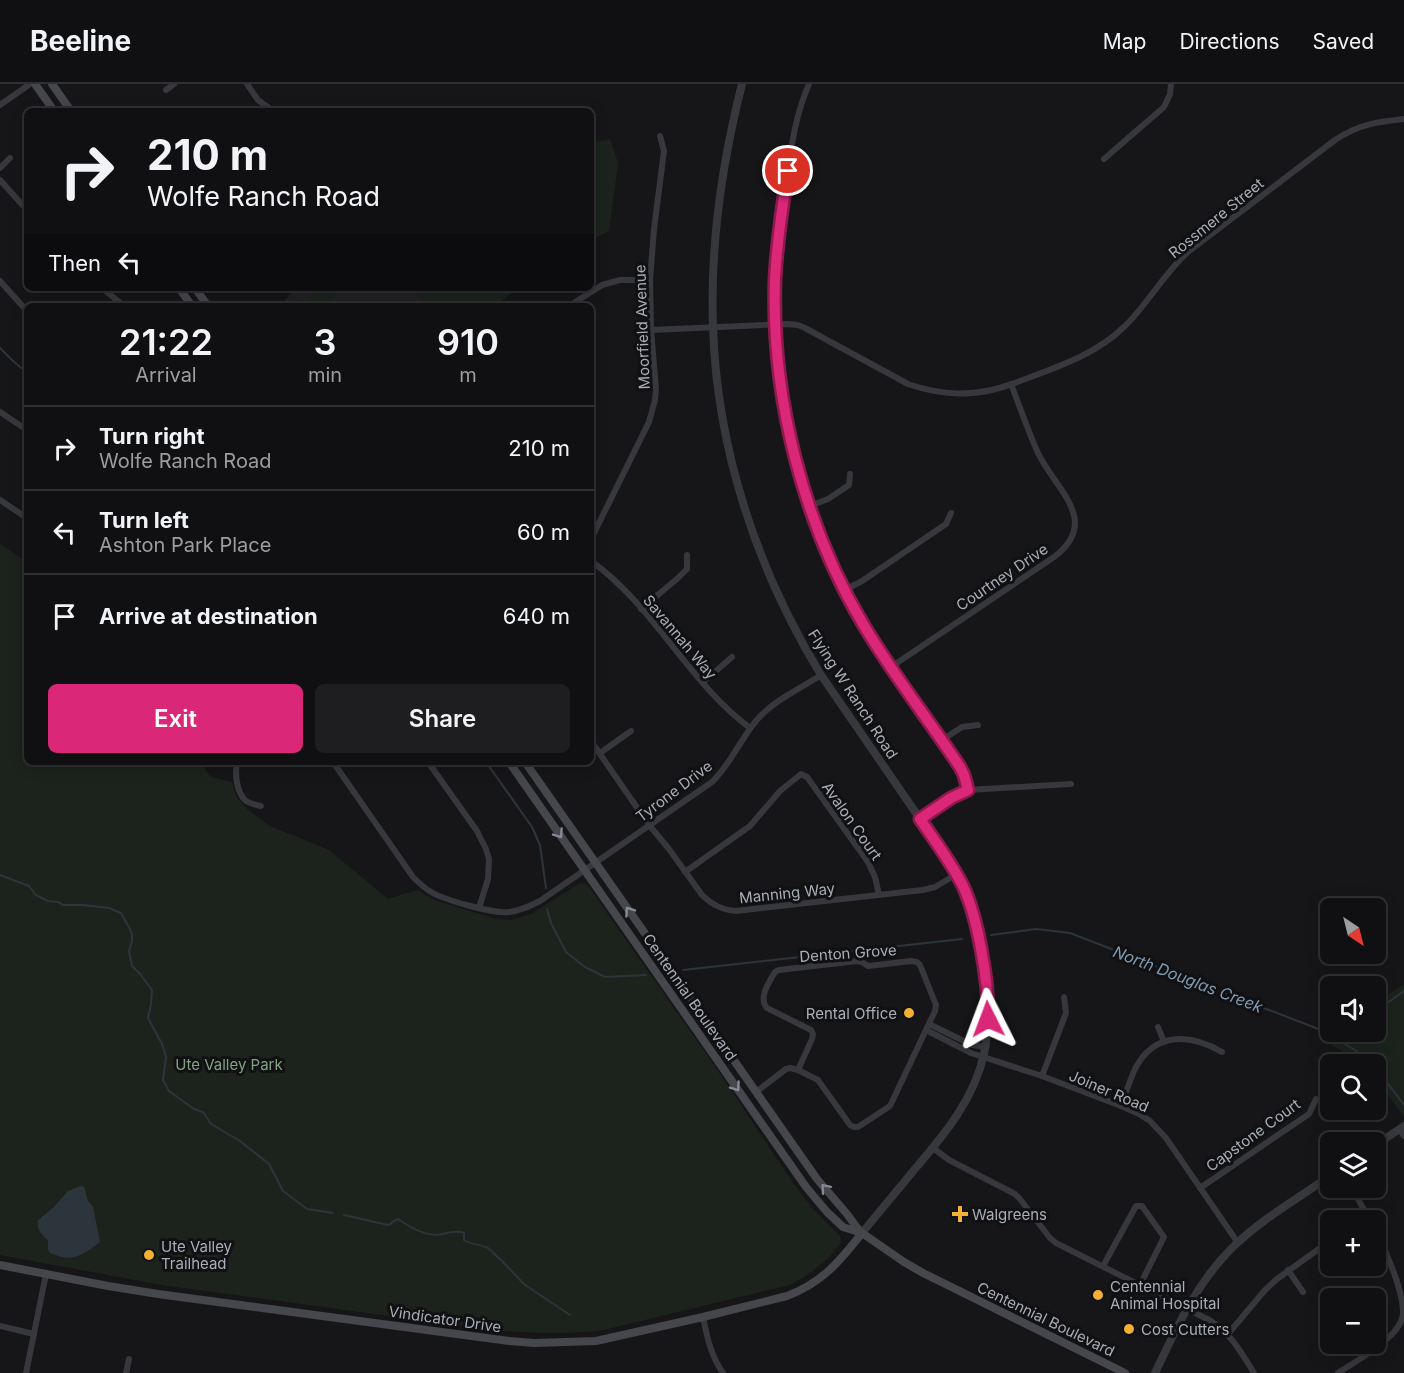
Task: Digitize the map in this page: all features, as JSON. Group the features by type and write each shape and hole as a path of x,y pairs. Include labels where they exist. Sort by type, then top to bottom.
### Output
{"main road":[{"path":"35,84 52,108"},
{"path":"52,84 69,108"},
{"name":"Centennial Boulevard","path":"511,765 806,1187 827,1212 843,1227 862,1233 923,1273 1125,1373"},
{"name":"Centennial Boulevard","path":"527,765 817,1179 862,1233"},
{"name":"Vindicator Drive","path":"0,1265 158,1294 534,1343 596,1341 788,1296 806,1288 829,1272 862,1233"}],"street":[{"path":"0,105 30,84"},
{"path":"165,90 174,84"},
{"path":"247,84 262,104 268,108"},
{"name":"Flying W Ranch Road","path":"742,84 718,209 713,327 724,429 739,489 767,571 803,645 821,675 957,874 970,906 983,962 989,1003 984,1057 963,1107 933,1148 862,1233"},
{"path":"809,84 798,115 782,209 775,278 776,325 782,395 788,427 800,475 818,530 845,590 891,667 964,775 968,790"},
{"path":"1104,159 1164,107 1170,94 1170,84"},
{"name":"Rossmere Street","path":"651,330 798,326 908,384 923,389 951,393 995,389 1070,363 1102,345 1129,322 1184,256 1335,140 1369,123 1404,119"},
{"name":"Moorfield Avenue","path":"594,533 652,416 655,400 650,280 664,151 660,136"},
{"path":"0,168 10,158"},
{"path":"0,180 24,207"},
{"path":"594,290 602,285 620,280 650,280"},
{"path":"0,281 24,308"},
{"path":"106,291 120,303"},
{"path":"574,303 593,291"},
{"name":"Courtney Drive","path":"891,667 1054,557 1070,541 1075,527 1072,507 1039,455 1011,384"},
{"path":"0,412 24,428"},
{"path":"810,506 828,500 849,485 850,474"},
{"path":"0,500 24,516"},
{"path":"845,590 946,524 951,513"},
{"path":"641,609 687,569 687,555"},
{"name":"Savannah Way","path":"594,564 621,587 641,609 727,710 750,728"},
{"path":"703,682 732,657"},
{"name":"Tyrone Drive","path":"335,765 413,877 425,889 440,896 501,913 521,910 540,901 585,871 716,778 750,728 768,710 821,675"},
{"path":"942,740 962,727 978,725"},
{"path":"600,753 631,731"},
{"name":"Manning Way","path":"594,745 649,825 702,895 707,901 728,911 930,889 957,874"},
{"path":"237,765 237,780 243,798 252,804 261,806"},
{"path":"430,765 477,831 486,849 489,859 488,879 479,908"},
{"name":"Avalon Court","path":"685,872 750,826 780,790 801,774 807,777 868,862 875,877 879,895"},
{"path":"920,819 951,798 968,790 1071,784"},
{"name":"Denton Grove","path":"798,1070 812,1039 811,1030 763,1004 773,976 779,970 857,961 868,966 917,962 936,1005 927,1027"},
{"path":"1042,1076 1065,1013 1064,997"},
{"path":"927,1027 972,1045 986,1047"},
{"path":"927,1027 970,1053 984,1057"},
{"path":"756,1092 786,1070 790,1068 798,1070 818,1080 850,1125 858,1127 890,1106 927,1027"},
{"path":"1158,1027 1164,1042"},
{"path":"1121,1106 1137,1065 1153,1048 1164,1042 1176,1039 1197,1040 1222,1052"},
{"name":"Joiner Road","path":"984,1057 1121,1106 1150,1121 1167,1138 1238,1243"},
{"name":"Capstone Court","path":"1200,1188 1309,1113 1316,1099"},
{"path":"1386,1138 1401,1127 1404,1136"},
{"path":"933,1148 949,1160 1015,1194 1056,1243 1212,1321 1228,1334 1254,1373"},
{"path":"1155,1373 1186,1308 1214,1268 1238,1243 1269,1218 1320,1183"},
{"path":"1103,1266 1136,1206 1142,1206 1164,1237 1140,1285"},
{"path":"1228,1334 1265,1290 1288,1270 1320,1248"},
{"path":"1338,1373 1386,1341 1404,1316 1404,1300 1386,1252"},
{"path":"1288,1270 1303,1292"},
{"path":"26,1373 46,1274"},
{"path":"703,1317 710,1348 723,1373"},
{"path":"0,1326 34,1334"},
{"path":"126,1373 129,1359"}],"shaded area":[{"path":"293,291 415,291 424,303 283,303"},
{"path":"80,1186 84,1187 88,1201 93,1207 100,1242 71,1258 50,1253 48,1241 39,1229 38,1220 68,1191"}],"green space":[{"path":"610,139 618,163 609,231 594,238 594,142"},
{"path":"315,291 337,291 332,303 306,303"},
{"path":"415,291 515,291 498,303 424,303"},
{"name":"Ute Valley Park","path":"0,544 24,560 24,765 202,765 211,777 232,782 236,796 247,809 270,826 329,850 388,899 417,890 434,900 493,918 511,920 531,914 580,883 585,884 723,1078 789,1177 812,1208 840,1236 841,1243 818,1267 789,1285 604,1330 562,1333 492,1330 162,1285 0,1255"},
{"path":"1404,984 1404,1117 1386,1093 1386,1054 1347,1054 1329,1042 1386,1042 1386,996"}],"waterway":[{"name":"North Douglas Creek","path":"0,348 24,370"},
{"name":"North Douglas Creek","path":"488,765 532,827 540,845 546,888"},
{"path":"0,875 29,886 36,895 48,901 63,905 109,908 121,913 132,935 129,951 132,966 152,990 148,1018 162,1044 166,1057 163,1080 169,1091 194,1109 203,1112 211,1124 240,1141 269,1164 283,1191 307,1209 333,1213"},
{"name":"North Douglas Creek","path":"547,909 551,923 566,952 585,967 605,977 646,975"},
{"name":"North Douglas Creek","path":"991,935 1036,929 1070,933 1321,1030 1360,1054"},
{"name":"North Douglas Creek","path":"683,970 962,939"},
{"path":"1386,1004 1404,991"},
{"name":"North Douglas Creek","path":"1386,1081 1404,1105"},
{"path":"344,1215 388,1225 398,1219 415,1230 430,1234 464,1233 464,1240 488,1248 525,1285 570,1315"}],"place":[{"name":"Rental Office","path":"909,1013"},
{"name":"Walgreens","path":"960,1214"},
{"name":"Ute Valley Trailhead","path":"149,1255"},
{"name":"Centennial Animal Hospital","path":"1098,1295"},
{"name":"Cost Cutters","path":"1129,1329"}],"route":[{"path":"788,171 779,227 775,298 782,395 794,453 818,530 845,590 872,638 960,767 967,782 968,790 951,798 920,819 949,861 968,898 983,962 989,1003 988,1019"}]}
